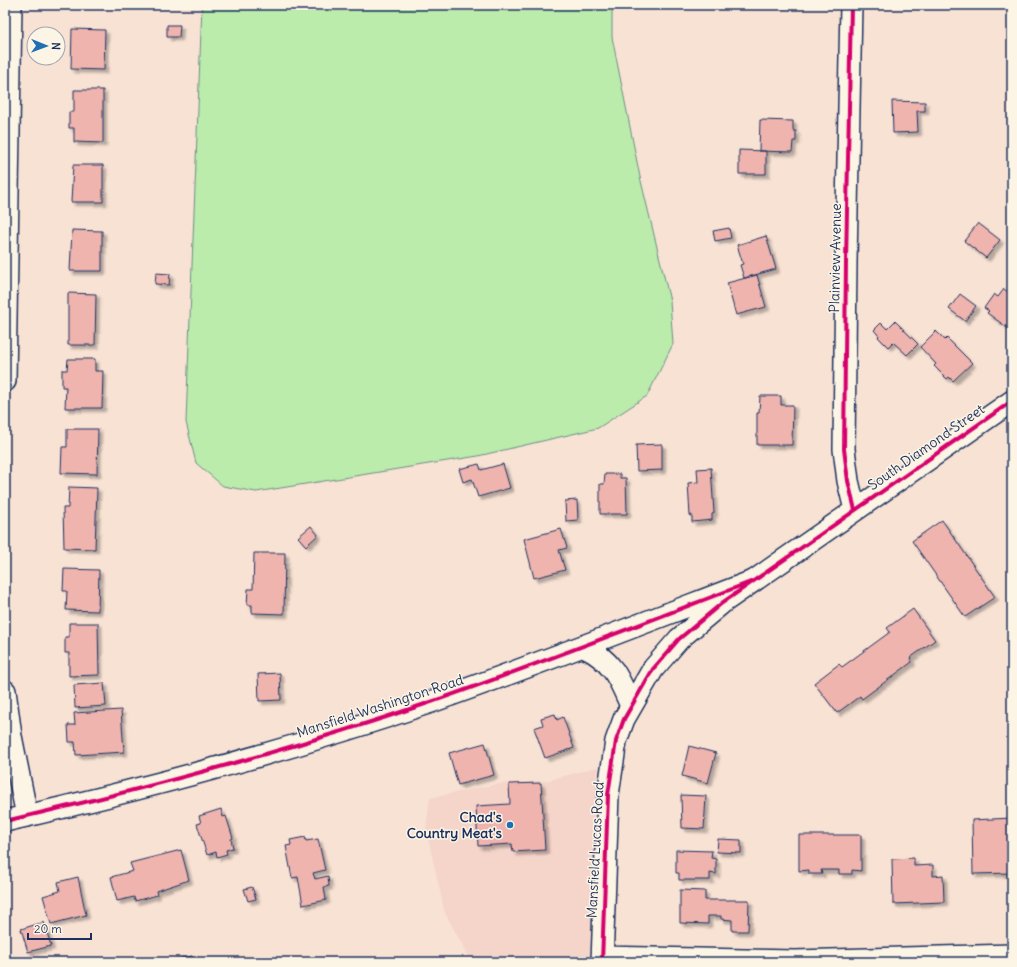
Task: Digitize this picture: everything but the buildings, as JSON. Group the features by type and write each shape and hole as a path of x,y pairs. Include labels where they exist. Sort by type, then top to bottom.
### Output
{"street":[{"path":"5,381 10,5"},
{"name":"Plainview Avenue","path":"851,5 844,449 848,481 855,510"},
{"name":"South Diamond Street","path":"648,676 664,656 696,624 722,603 1012,401"},
{"name":"Mansfield Washington Road","path":"5,822 236,763 325,736 430,702 584,647 753,581"},
{"path":"584,647 596,653 611,665 631,706"},
{"name":"Mansfield Lucas Road","path":"602,959 605,830 610,773 616,741 631,706 648,676"},
{"path":"5,692 11,736 27,816"},
{"path":"602,959 795,961 1012,955"}],"shaded area":[{"path":"597,767 590,962 472,962 445,913 426,829 430,798 497,784 546,781"}],"green space":[{"path":"202,5 612,5 612,37 640,177 670,301 673,344 647,396 598,428 478,456 256,492 223,486 196,463 186,422"}],"cycle path":[{"path":"851,5 844,449 848,481 855,510"},
{"path":"602,962 608,795 616,741 624,719 653,669 679,639 722,603 1012,401"},
{"path":"5,821 166,782 273,752 378,720 512,673 753,581"}],"place":[{"name":"Chad's Country Meat's","path":"510,825"}]}
